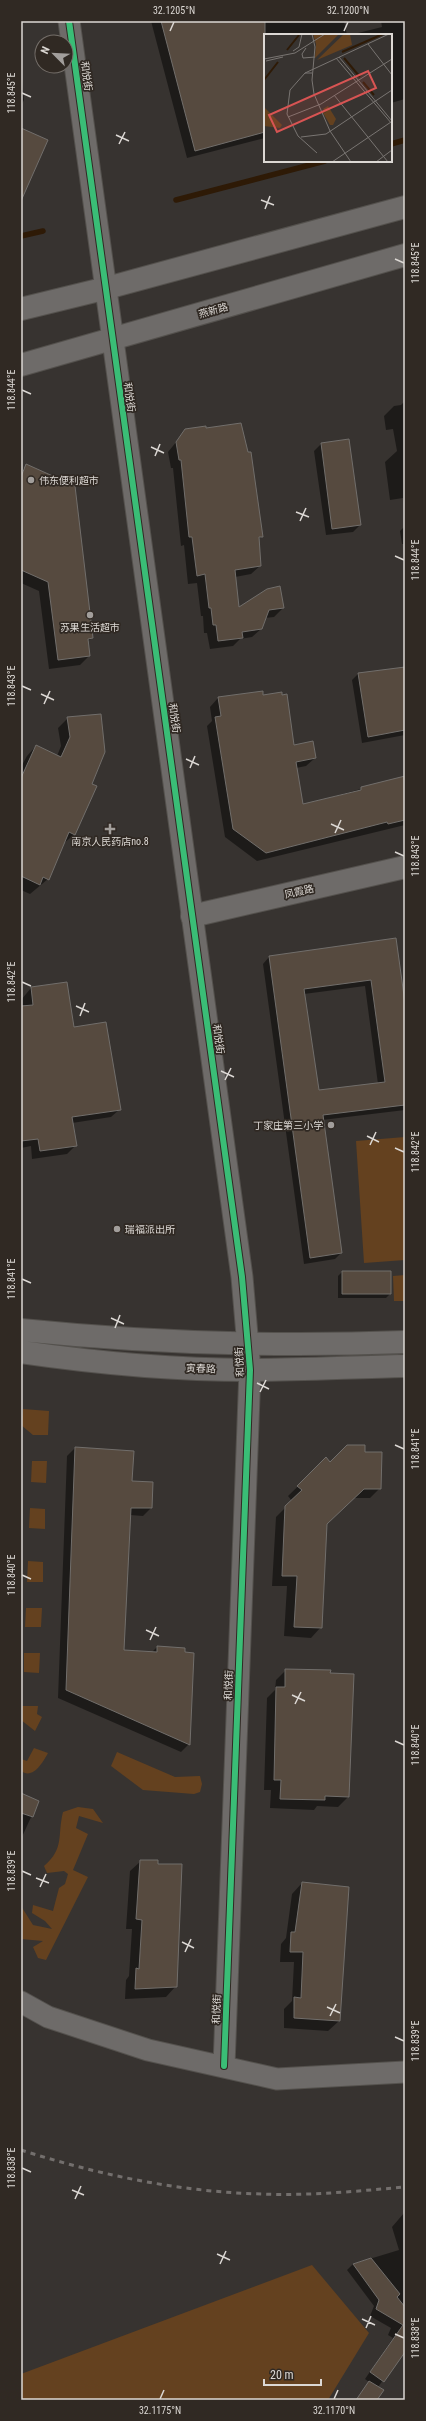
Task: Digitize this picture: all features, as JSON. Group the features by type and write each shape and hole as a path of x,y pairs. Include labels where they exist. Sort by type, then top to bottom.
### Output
{"street":[{"name":"和悦街","path":"69,21 107,288 112,339 242,1277 248,1342 250,1370 224,2066"},
{"path":"21,309 107,288 405,207"},
{"name":"燕新路","path":"21,365 405,255"},
{"name":"凤霞路","path":"192,916 405,867"},
{"path":"21,1330 105,1338 326,1345 405,1342"},
{"name":"寅春路","path":"21,1352 101,1363 250,1370 405,1366"},
{"path":"21,2002 48,2016 148,2050 277,2079 405,2072"}],"shaded area":[{"path":"405,1137 405,1260 364,1263 356,1141"},
{"path":"405,1275 405,1301 394,1301 393,1276"},
{"path":"23,1409 49,1411 48,1435 33,1435 21,1425"},
{"path":"32,1461 47,1461 46,1483 31,1482"},
{"path":"30,1508 45,1509 45,1529 29,1528"},
{"path":"28,1561 43,1562 43,1582 27,1582"},
{"path":"26,1608 42,1608 41,1627 25,1627"},
{"path":"24,1653 40,1653 39,1673 24,1672"},
{"path":"22,1706 38,1706 37,1714 42,1717 35,1731 21,1720"},
{"path":"34,1748 48,1753 37,1769 30,1773 25,1773 21,1771 21,1759 27,1761"},
{"path":"117,1752 175,1777 200,1776 202,1784 200,1792 194,1794 143,1790 111,1766"},
{"path":"78,1807 93,1809 103,1823 79,1816 76,1828 88,1834 73,1870 88,1877 46,1960 38,1958 33,1947 43,1941 21,1939 21,1906 33,1925 52,1929 45,1921 32,1913 33,1905 53,1911 59,1888 65,1884 68,1874 64,1871 47,1873 44,1866 51,1859 58,1847 63,1812"},
{"path":"312,2265 369,2333 328,2400 21,2400 21,2374"}],"building":[{"path":"161,21 265,21 264,132 195,151"},
{"path":"21,128 48,140 21,201"},
{"path":"241,423 248,452 251,452 263,537 259,537 261,566 235,570 239,607 267,589 280,586 284,608 269,610 262,629 242,632 243,638 218,641 216,625 213,625 211,608 209,608 205,574 197,576 192,537 189,537 181,460 179,460 176,442 185,429 206,426 206,428"},
{"path":"349,439 361,525 332,529 321,443"},
{"path":"26,464 75,486 93,638 88,639 90,656 58,660 48,582 21,570 21,477"},
{"path":"405,667 405,730 368,737 358,673"},
{"path":"263,691 263,695 282,692 282,695 287,694 294,745 313,741 316,758 296,762 303,804 361,790 361,787 405,776 405,820 388,824 387,822 266,853 233,829 215,717 221,716 218,697"},
{"path":"101,714 105,752 92,784 97,786 75,835 69,832 49,880 43,877 40,885 21,876 21,778 36,745 61,757 70,737 67,717"},
{"path":"396,938 405,1003 405,1105 323,1115 342,1253 310,1258 269,956","holes":["371,980 385,1082 319,1090 304,989"]},
{"path":"67,982 74,1027 106,1022 121,1110 72,1117 77,1146 40,1151 38,1139 21,1141 21,1006 33,1005 31,987"},
{"path":"342,1271 391,1271 391,1294 342,1294"},
{"path":"347,1445 365,1445 365,1452 382,1452 381,1489 364,1489 327,1524 322,1628 294,1627 297,1576 282,1576 285,1506 302,1490 297,1486 326,1457 330,1462"},
{"path":"75,1447 134,1451 132,1481 153,1482 152,1508 131,1508 124,1650 157,1652 157,1646 185,1648 185,1652 194,1653 190,1745 66,1690"},
{"path":"285,1669 331,1670 330,1673 354,1674 349,1797 325,1796 325,1800 280,1799 281,1780 274,1780 276,1687 285,1687"},
{"path":"21,1793 39,1801 33,1817 21,1813"},
{"path":"140,1860 158,1860 158,1864 182,1864 177,1987 135,1989 136,1968 139,1969 142,1920 136,1919"},
{"path":"302,1882 349,1887 340,2021 294,2018 294,1997 301,1998 303,1952 290,1952 291,1932 295,1932"},
{"path":"371,2258 400,2294 397,2297 405,2307 405,2352 384,2382 370,2372 403,2325 376,2309 379,2300 353,2264"},
{"path":"369,2381 384,2390 377,2400 356,2400"}],"waterway":[{"path":"392,144 405,140"},
{"path":"176,200 321,162"},
{"path":"21,236 43,231"}],"railway":[{"path":"21,2150 80,2167 140,2181 231,2193 334,2193 405,2187"}],"cycle path":[{"path":"69,21 242,1277 250,1370 224,2066"}],"place":[{"name":"伟东便利超市","path":"31,480"},
{"name":"苏果生活超市","path":"90,615"},
{"name":"南京人民药店no.8","path":"110,829"},
{"name":"丁家庄第三小学","path":"331,1125"},
{"name":"瑞福派出所","path":"117,1229"}]}
